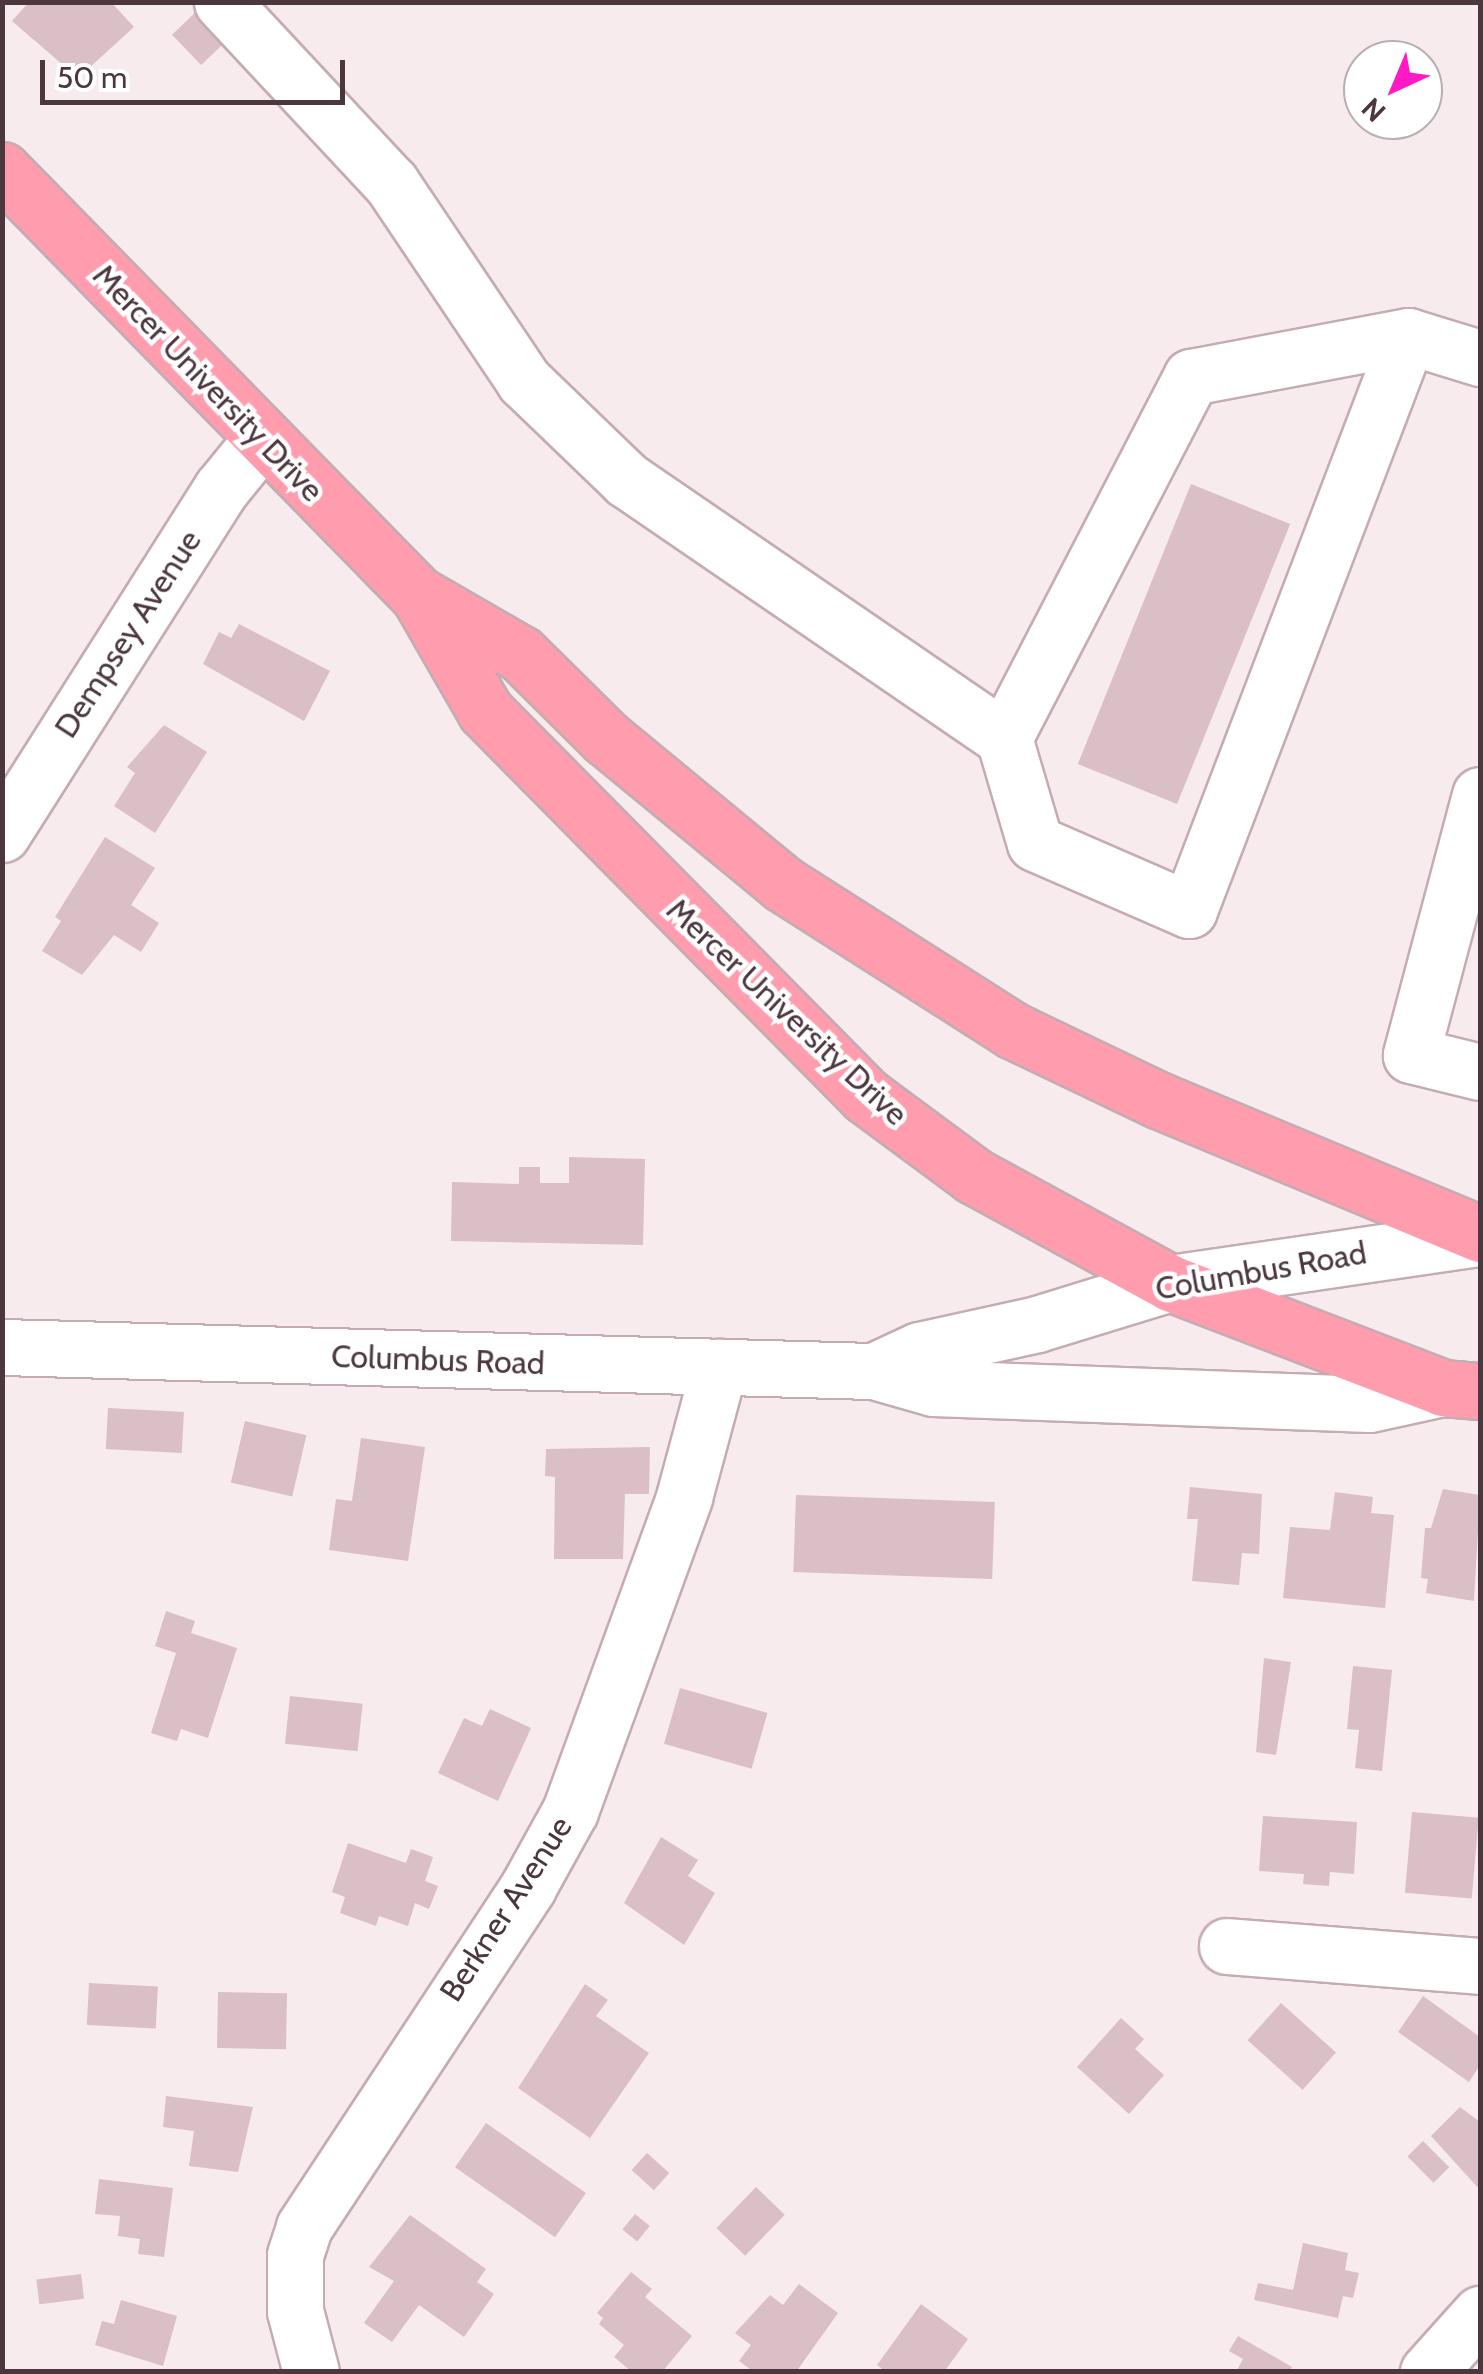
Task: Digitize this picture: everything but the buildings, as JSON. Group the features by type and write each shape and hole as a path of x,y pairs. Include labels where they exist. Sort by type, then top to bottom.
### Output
{"main road":[{"name":"Mercer University Drive","path":"2,170 261,440 417,594 521,654 700,819 938,987 1158,1100 1480,1236"},
{"name":"Mercer University Drive","path":"417,594 485,711 866,1096 974,1176 1170,1283 1462,1389"}],"street":[{"path":"222,2 391,183 524,380 628,480 1004,738 1035,842 1189,910 1408,336"},
{"path":"1004,738 1191,377 1408,336 1480,358"},
{"name":"Dempsey Avenue","path":"2,834 221,489 261,440"},
{"path":"1480,796 1459,959 1410,1056 1480,1072"},
{"name":"Columbus Road","path":"874,1371 919,1350 1037,1324 1170,1283 1480,1236"},
{"name":"Columbus Road","path":"2,1348 874,1371 933,1388 1369,1404 1462,1389"},
{"name":"Berkner Avenue","path":"311,2372 295,2311 295,2255 304,2226 528,1887 570,1811 684,1497 719,1368"},
{"path":"1227,1946 1480,1966"},
{"path":"1428,2372 1480,2314"}]}
